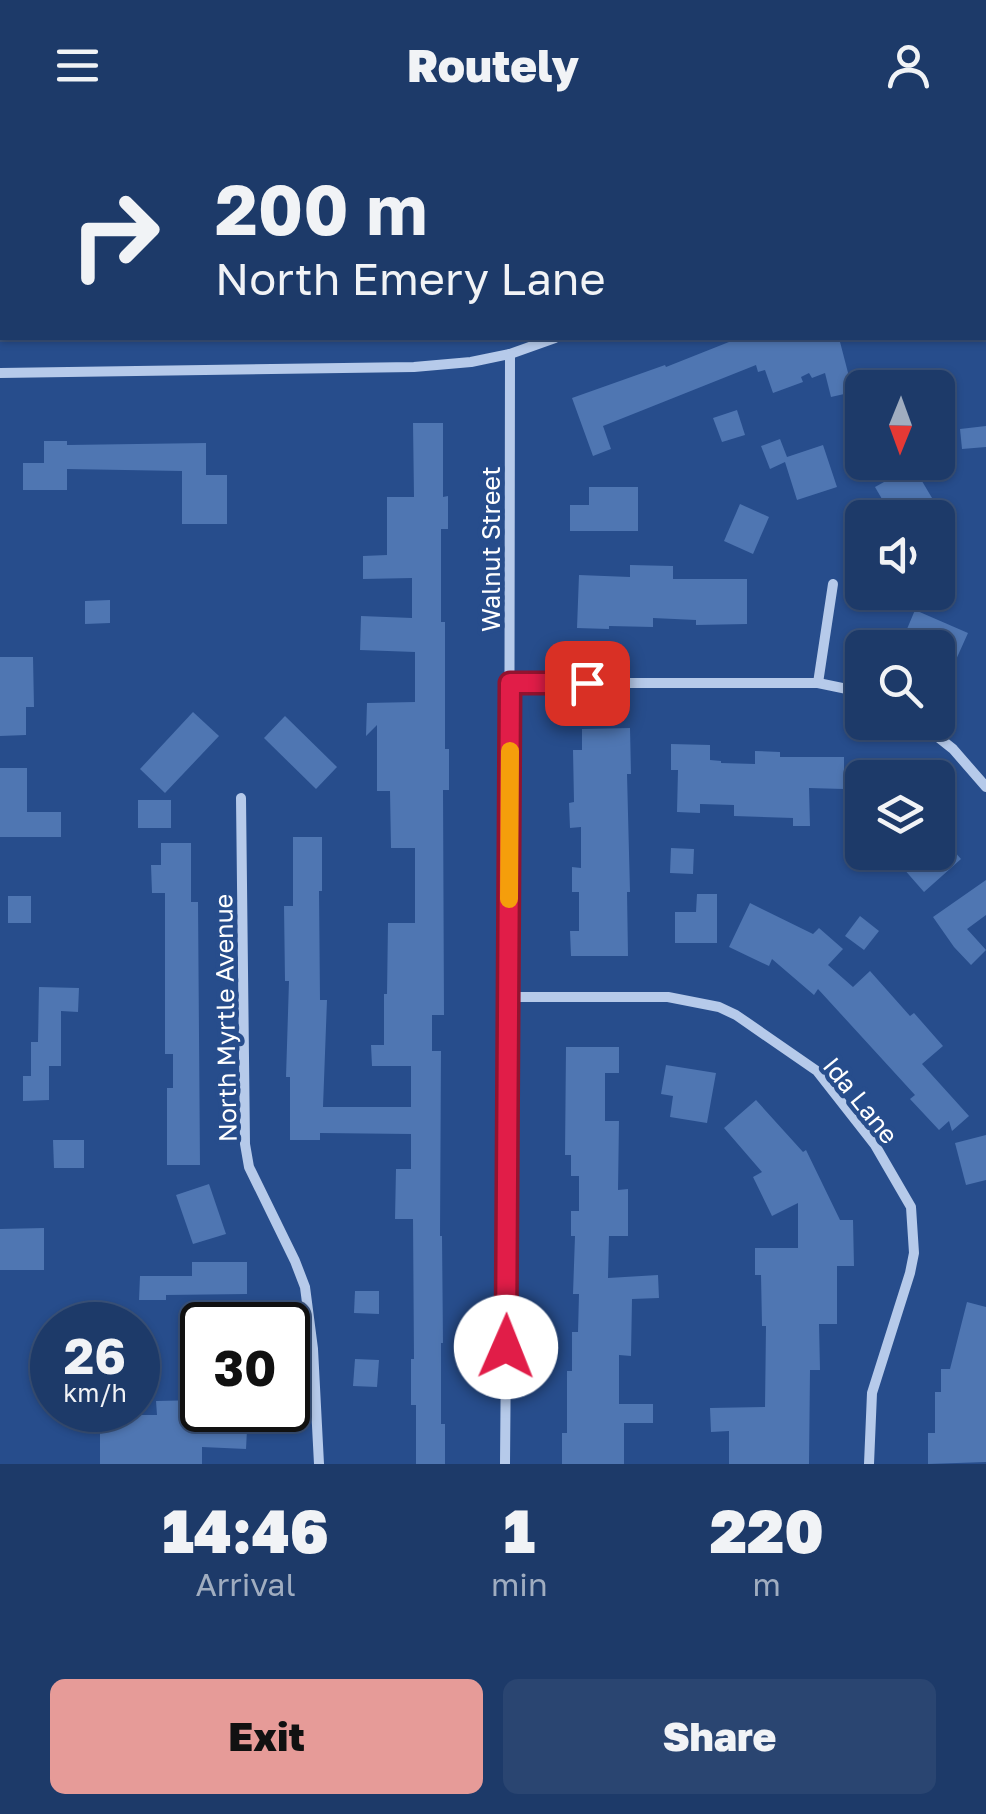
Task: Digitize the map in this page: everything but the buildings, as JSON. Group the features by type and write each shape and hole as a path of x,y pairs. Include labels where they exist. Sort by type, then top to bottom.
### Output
{"street":[{"path":"0,372 414,367 471,362 548,340"},
{"name":"Walnut Street","path":"506,1464 510,354"},
{"path":"818,683 833,584"},
{"path":"510,683 818,683 845,688"},
{"path":"943,740 986,788"},
{"name":"North Myrtle Avenue","path":"241,798 245,1144 248,1167 305,1287 320,1464"},
{"name":"Ida Lane","path":"509,997 668,997 719,1007 817,1071 875,1145 911,1207 914,1253 872,1394 869,1464"}],"slow traffic":[{"path":"509,899 510,751"}],"route":[{"path":"506,1347 510,683 587,683"}]}
